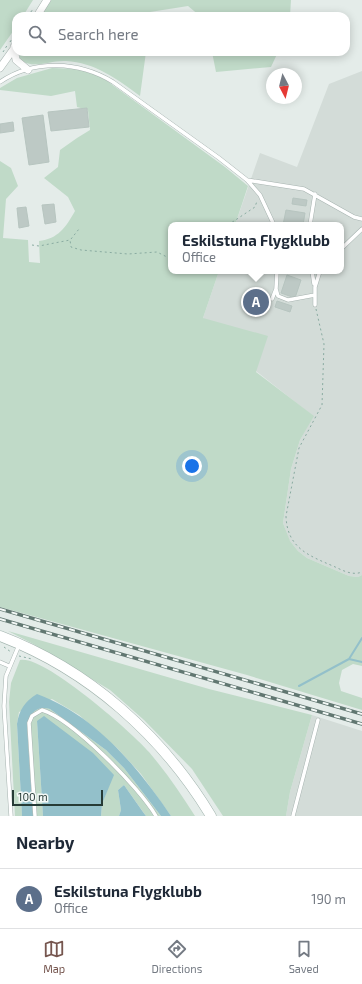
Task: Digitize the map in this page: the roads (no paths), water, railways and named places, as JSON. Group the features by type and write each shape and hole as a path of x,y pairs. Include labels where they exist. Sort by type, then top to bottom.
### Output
{"main road":[{"path":"0,636 20,644 79,677 126,712 164,750 187,778 211,816"}],"street":[{"path":"40,12 47,0"},
{"path":"0,68 12,50"},
{"path":"16,56 16,60 28,70"}],"lane":[{"path":"0,82 15,74 28,70 61,65 76,66 95,72 113,82 219,158 247,180 260,195 273,222"},
{"path":"247,180 299,188 315,194 354,217 362,219"},
{"path":"310,222 315,194"},
{"path":"344,246 362,229"},
{"path":"272,299 276,289 277,274"},
{"path":"313,274 315,287 315,305"},
{"path":"315,287 319,274"},
{"path":"276,289 278,296 288,300 315,295"},
{"path":"11,816 4,706 6,676 9,666 20,644"},
{"path":"0,662 9,666"},
{"path":"35,816 29,723 32,716 42,710 69,726 98,750 126,778 156,816"},
{"path":"293,816 318,720"}],"water":[{"path":"37,694 58,703 78,715 113,744 144,779 171,816 161,816 124,768 106,750 50,709 41,708 32,714 27,725 33,816 22,816 17,724 19,714 23,706"},
{"path":"44,716 93,753 114,775 102,804 101,816 43,816 37,721"},
{"path":"124,785 146,816 119,816 121,810 118,790"}],"waterway":[{"path":"349,659 362,638"},
{"path":"299,686 349,659 362,662"}],"railway":[{"path":"0,609 362,714"},
{"path":"0,619 362,724"}],"place":[{"name":"Eskilstuna Flygklubb","path":"256,302"}]}
